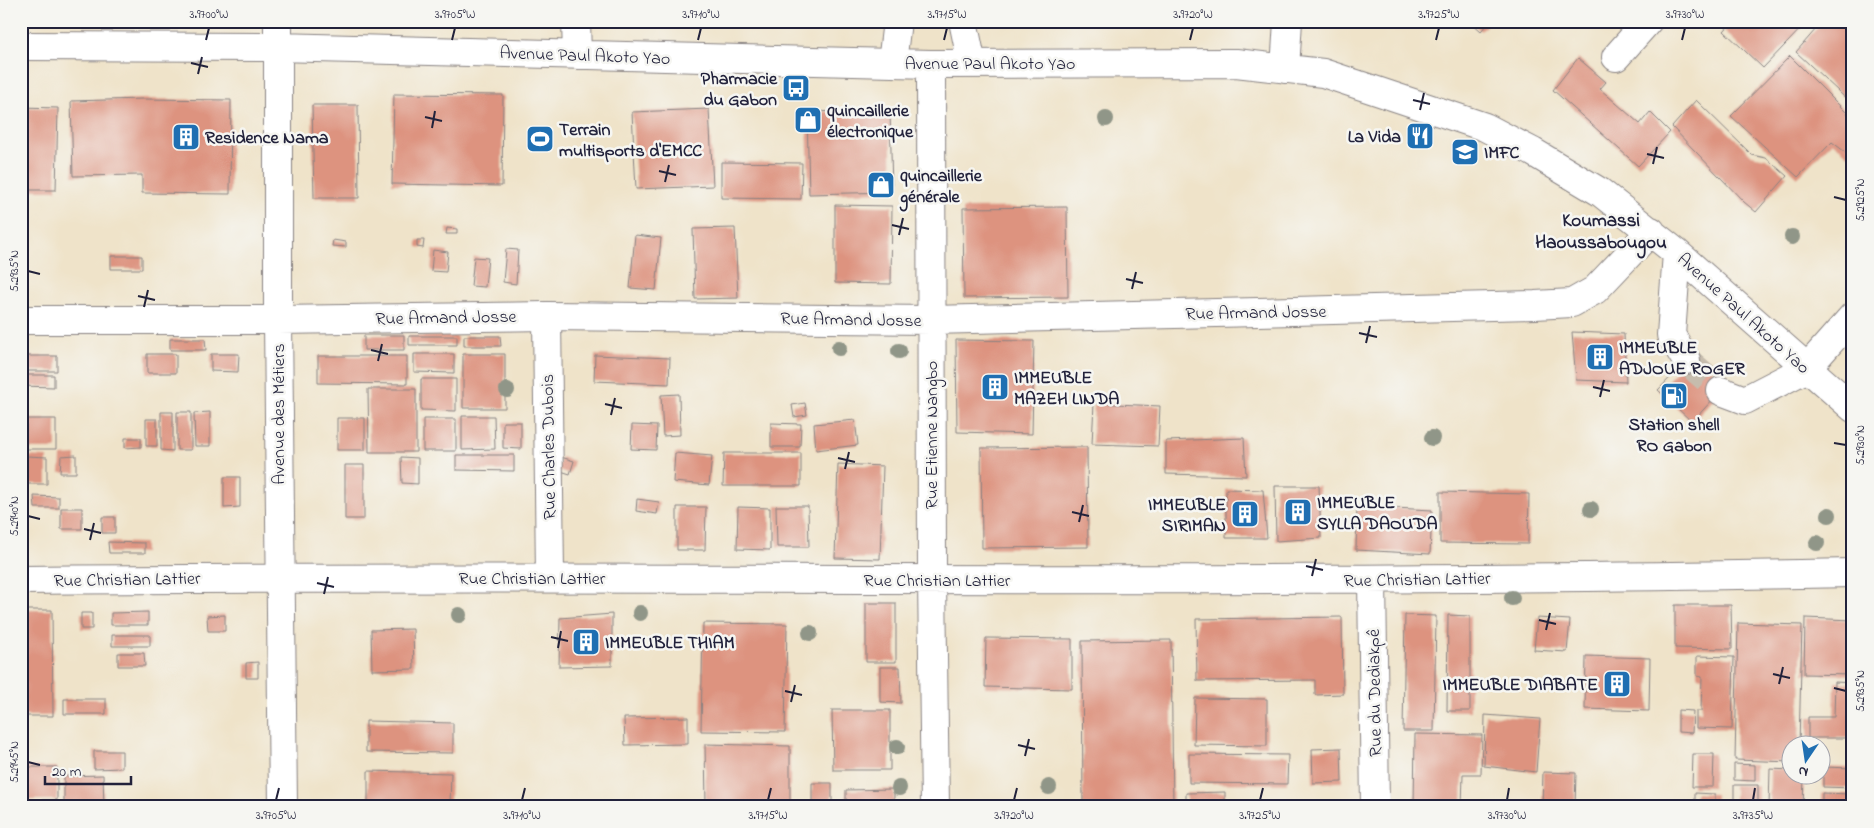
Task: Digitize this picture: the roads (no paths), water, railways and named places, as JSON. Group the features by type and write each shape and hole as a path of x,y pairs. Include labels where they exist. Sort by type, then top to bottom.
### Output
{"street":[{"path":"576,21 577,55"},
{"path":"892,63 897,21"},
{"path":"963,21 972,64"},
{"path":"1285,69 1288,21"},
{"path":"1616,57 1648,21"},
{"name":"Avenue Paul Akoto Yao","path":"21,46 278,34 577,55 931,64 1236,63 1323,73 1485,127 1533,152 1600,192 1677,253 1853,408"},
{"name":"Avenue des Métiers","path":"278,34 279,578 283,807"},
{"name":"Rue Etienne Nangbo","path":"931,64 932,580 935,807"},
{"name":"Rue Armand Josse","path":"21,320 278,320 547,316 931,320 1572,303 1595,290 1651,231"},
{"path":"1677,253 1670,336 1686,360"},
{"name":"Rue Charles Dubois","path":"547,316 550,578"},
{"path":"1721,391 1745,400 1807,368 1853,316"},
{"name":"Rue Christian Lattier","path":"21,580 279,578 1372,579 1853,573"},
{"name":"Rue du Dediakpê","path":"1372,579 1375,807"}],"tunnel":[{"path":"1686,360 1721,391"}],"place":[{"name":"Pharmacie du Gabon","path":"796,88"},
{"name":"quincaillerie électronique","path":"808,120"},
{"name":"La Vida","path":"1420,136"},
{"name":"Residence Nama","path":"186,137"},
{"name":"Terrain multisports d'EMCC","path":"540,139"},
{"name":"IMFC","path":"1465,152"},
{"name":"quincaillerie générale","path":"881,185"},
{"name":"IMMEUBLE ADJOUE ROGER","path":"1600,357"},
{"name":"IMMEUBLE MAZEH LINDA","path":"995,387"},
{"name":"Station shell RO Gabon","path":"1674,396"},
{"name":"IMMEUBLE SYLLA DAOUDA","path":"1298,512"},
{"name":"IMMEUBLE SIRIMAN","path":"1245,514"},
{"name":"IMMEUBLE THIAM","path":"586,642"},
{"name":"IMMEUBLE DIABATE","path":"1617,684"}],"district":[{"name":"Koumassi Haoussabougou","path":"1601,230"}]}
